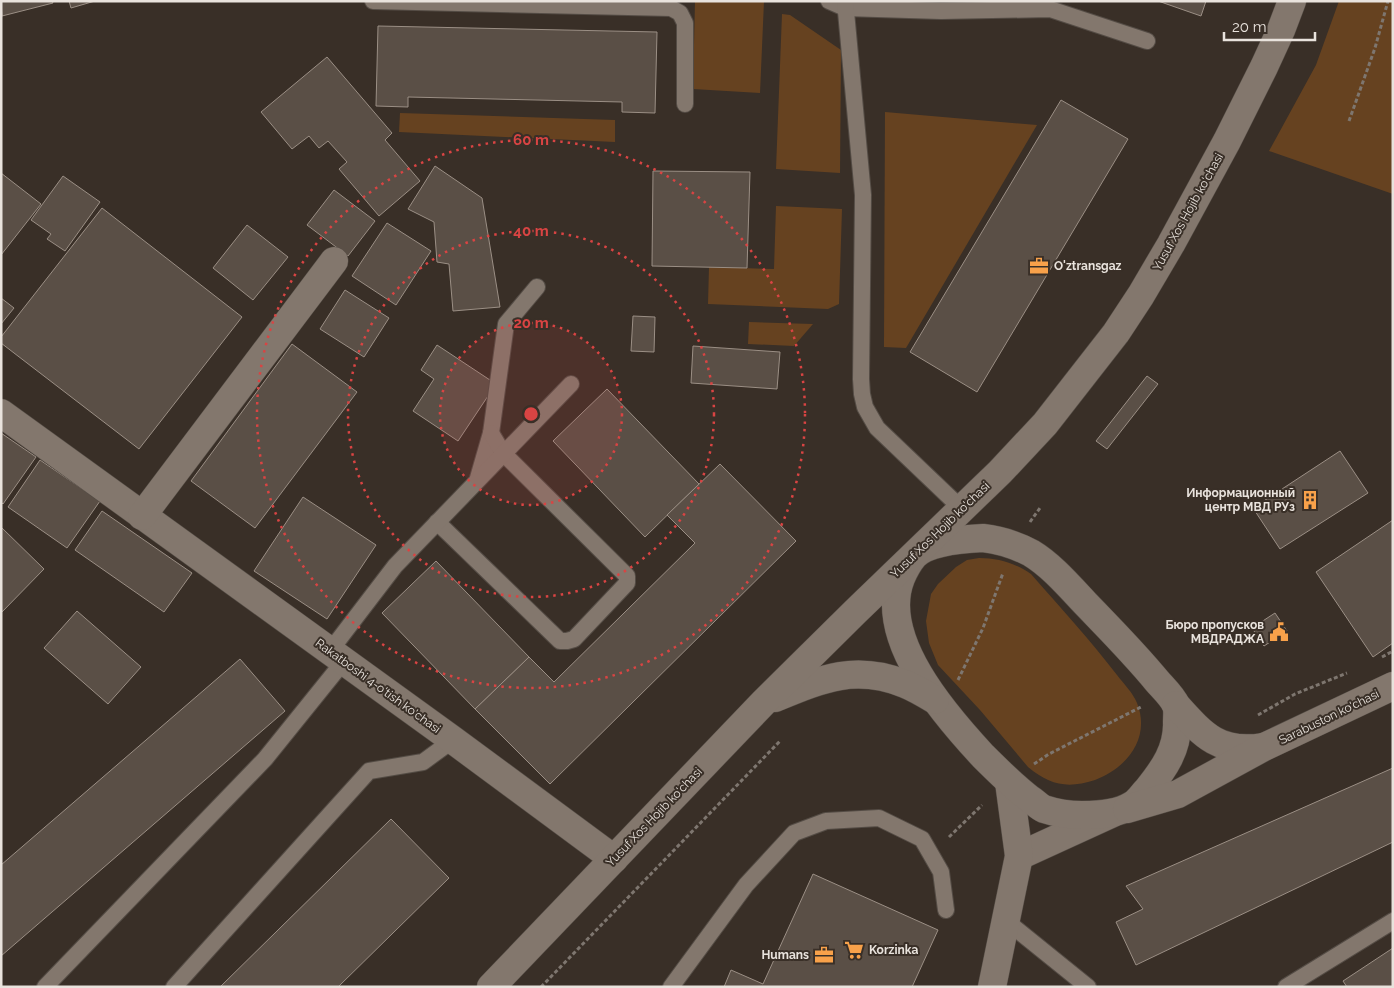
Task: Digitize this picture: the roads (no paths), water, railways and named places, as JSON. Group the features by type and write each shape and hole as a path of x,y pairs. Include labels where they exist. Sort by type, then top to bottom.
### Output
{"main road":[{"name":"Yusuf Xos Hojib ko'chasi","path":"491,987 764,702 1000,472 1045,424 1116,333 1141,295 1227,141 1264,67 1292,1"},
{"path":"142,516 334,261"},
{"name":"Rakatboshi 4-o'tish ko'chasi","path":"1,413 453,740 614,859"},
{"name":"Sarabuston ko'chasi","path":"915,555 934,546 962,539 983,538 1004,541 1033,554 1063,580 1139,660 1198,730 1213,741 1225,745 1243,749 1264,747"},
{"path":"915,555 902,574 897,590 896,621 908,656 940,705 967,739 1009,782 1044,809 1072,815 1103,814 1116,812 1132,805 1158,776 1173,750 1177,737 1172,700"},
{"path":"764,702 834,676 865,674 886,677 906,684 940,705"},
{"name":"Sarabuston ko'chasi","path":"1019,856 1116,812 1178,794 1264,747 1393,686"},
{"path":"992,987 1019,856 1009,782"}],"lane":[{"path":"373,1 671,8 680,13 685,23 685,104"},
{"path":"829,1 845,5 941,11 1050,9 1147,41"},
{"path":"845,5 863,195 861,379 865,407 877,428 962,509"},
{"path":"478,480 491,433 506,324 537,287"},
{"path":"45,987 265,760 337,656 395,566 571,384"},
{"path":"437,522 560,641 574,639 626,583 627,576 504,453 491,433"},
{"path":"174,987 369,771 423,762 453,740"},
{"path":"671,987 746,885 794,834 826,821 879,818 922,839 941,872 946,910"},
{"path":"1005,920 1088,987"},
{"path":"1286,987 1393,921"}],"place":[{"name":"O'ztransgaz","path":"1039,266"},
{"name":"Информационный центр МВД РУз","path":"1310,500"},
{"name":"Бюро пропусков МВДРАДЖА","path":"1279,632"},
{"name":"Korzinka","path":"854,950"},
{"name":"Humans","path":"824,955"}]}
